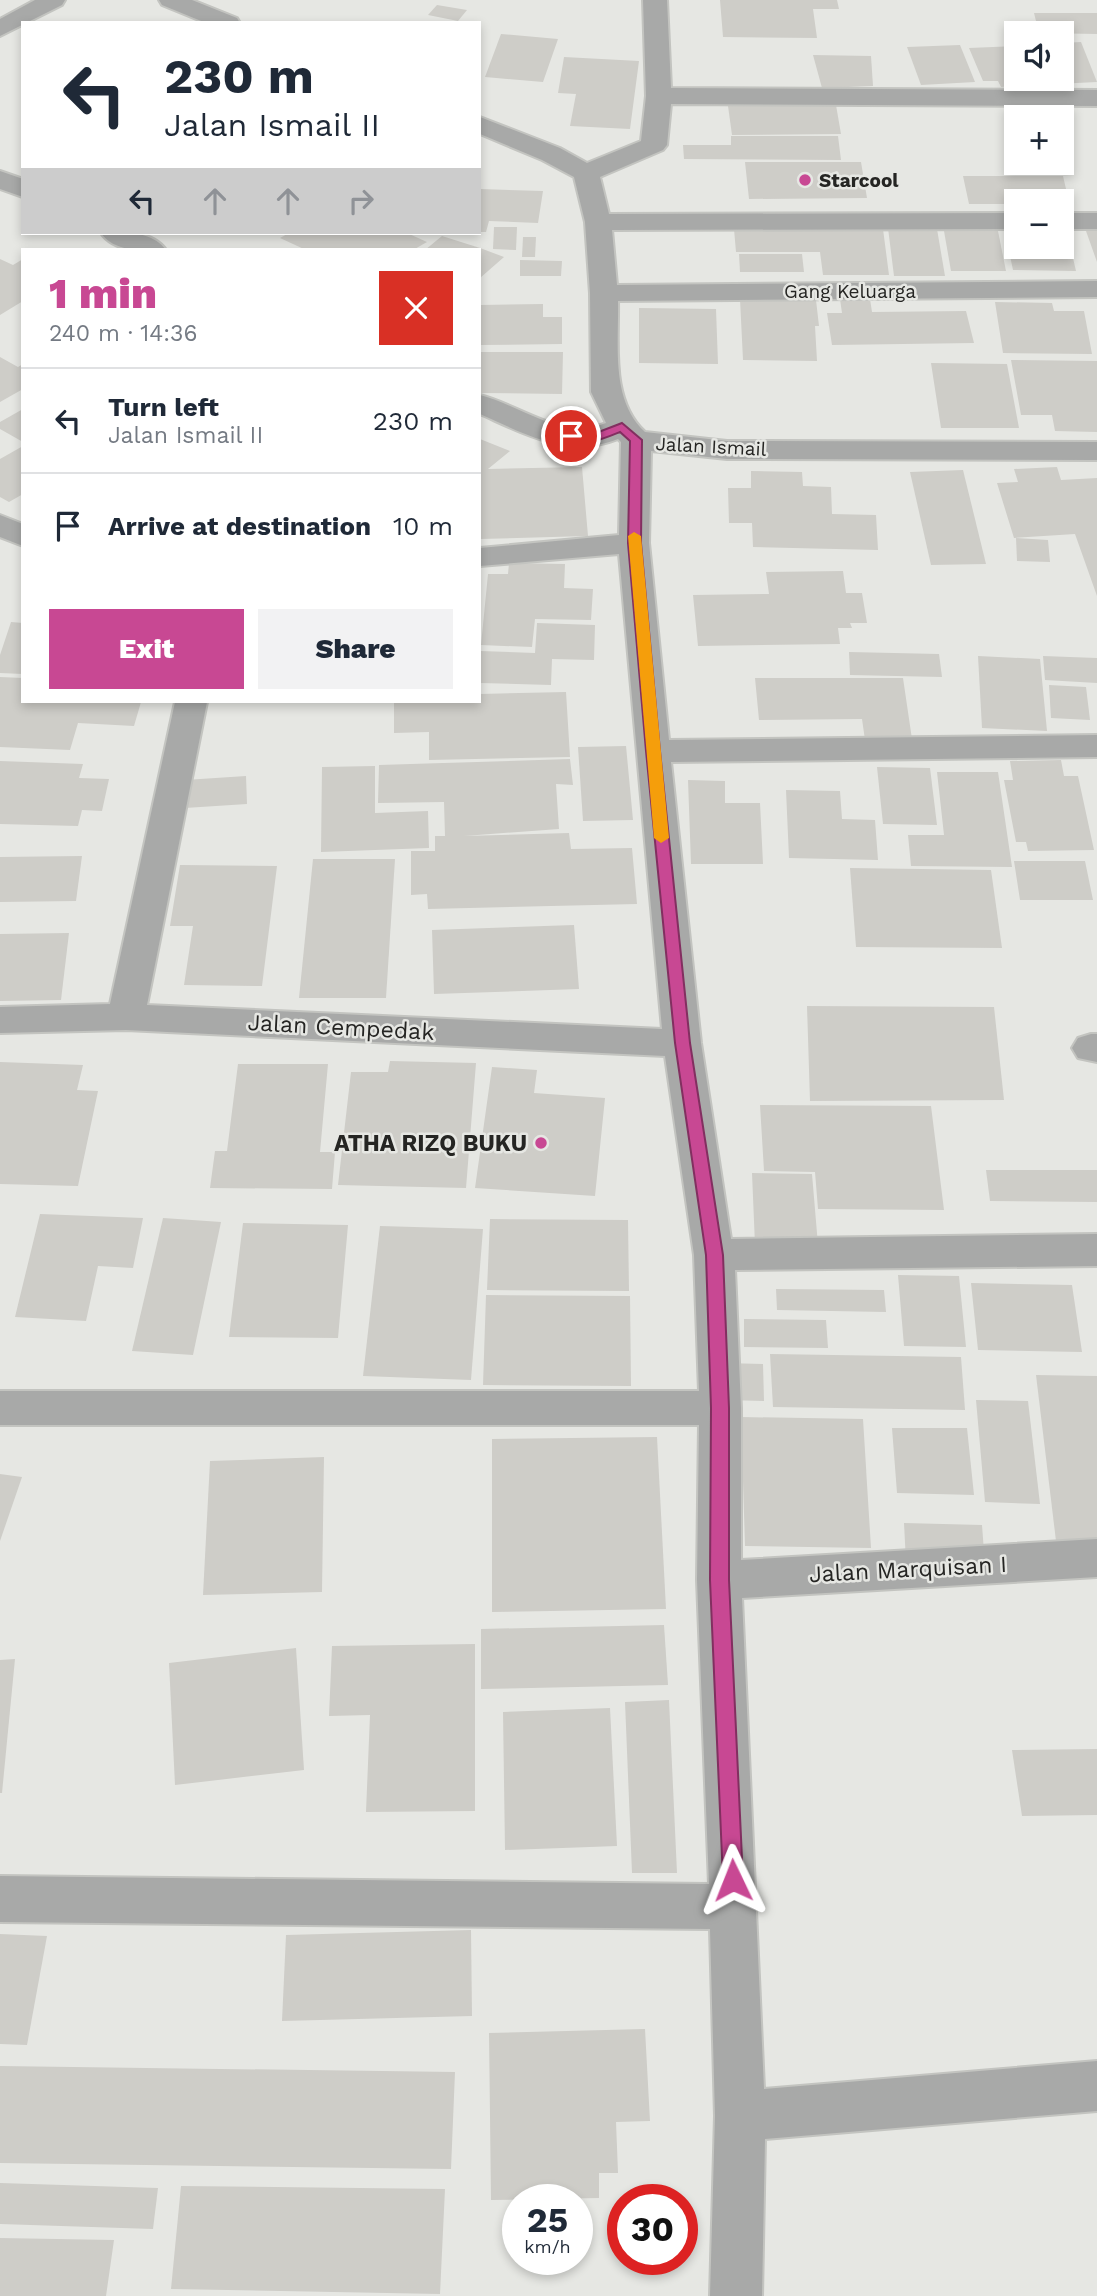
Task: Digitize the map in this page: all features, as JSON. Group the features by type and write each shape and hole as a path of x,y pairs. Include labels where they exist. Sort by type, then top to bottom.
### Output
{"street":[{"path":"0,29 53,0"},
{"path":"172,0 223,21"},
{"path":"586,173 654,145 659,96 654,0"},
{"path":"659,96 1097,98"},
{"path":"481,125 551,154 586,173 598,222 604,293 606,392 629,434 634,543 682,1043 714,1255 720,1408 719,1580 734,1907 740,2116 736,2296"},
{"path":"0,179 21,188"},
{"path":"1074,221 1097,220"},
{"path":"598,222 1004,221"},
{"path":"119,235 148,248"},
{"name":"Gang Keluarga","path":"604,293 1097,289"},
{"path":"481,404 549,434 592,439 629,434"},
{"name":"Jalan Ismail","path":"629,434 727,450 1097,451"},
{"path":"0,524 21,536"},
{"path":"481,557 634,543"},
{"path":"126,1017 191,703"},
{"path":"653,751 1097,746"},
{"name":"Jalan Cempedak","path":"0,1020 126,1017 682,1043"},
{"path":"714,1255 1097,1250"},
{"path":"0,1408 720,1408"},
{"name":"Jalan Marquisan I","path":"719,1580 1097,1558"},
{"path":"0,1899 734,1907"},
{"path":"740,2116 1097,2086"}],"building":[{"path":"720,0 837,0 839,9 813,9 817,38 723,37"},
{"path":"437,5 467,10 458,21 428,15"},
{"path":"1034,13 1097,13 1097,34 1074,34 1074,21 1036,21"},
{"path":"501,34 558,39 543,82 485,77"},
{"path":"1074,42 1081,42 1097,82 1074,83"},
{"path":"960,45 975,82 921,85 907,47"},
{"path":"1004,47 1004,87 1001,87 998,81 983,81 969,48"},
{"path":"813,55 871,56 873,86 822,88"},
{"path":"564,57 639,61 630,129 570,126 576,94 558,93"},
{"path":"836,105 841,134 732,135 728,106"},
{"path":"731,136 838,136 841,160 684,159 683,145 731,145"},
{"name":"Starcool","path":"745,162 861,162 867,198 749,199"},
{"path":"963,176 1063,176 1066,189 1004,189 1004,204 969,204"},
{"path":"481,189 543,191 538,223 489,221 486,232 481,232"},
{"path":"494,227 517,227 516,250 493,249"},
{"path":"888,228 937,229 945,276 894,276"},
{"path":"734,229 883,229 889,275 823,275 820,252 736,252"},
{"path":"944,231 998,231 1006,271 951,271"},
{"path":"1086,231 1097,231 1097,262"},
{"path":"285,235 411,235 427,242 416,248 302,248 280,238"},
{"path":"442,236 480,248 427,248"},
{"path":"523,237 536,237 535,257 522,257"},
{"path":"481,248 504,257 481,277"},
{"path":"739,254 802,254 804,272 740,272"},
{"path":"0,259 13,265 21,260 21,302 0,315"},
{"path":"1011,259 1073,259 1076,271 1013,270"},
{"path":"520,260 562,261 561,276 520,276"},
{"path":"740,299 816,300 819,326 815,326 817,361 743,360"},
{"path":"840,299 870,299 872,312 966,311 974,343 832,345 827,313 842,313"},
{"path":"995,302 1052,303 1054,311 1084,311 1092,354 1003,353"},
{"path":"543,304 543,317 562,317 562,344 481,345 481,305"},
{"path":"639,308 716,309 718,364 639,363"},
{"path":"481,352 563,352 562,394 481,393"},
{"path":"0,357 18,367 21,365 21,390 0,402"},
{"path":"1011,360 1097,361 1097,432 1055,431 1052,415 1021,415"},
{"path":"931,363 1007,364 1019,428 941,428"},
{"path":"21,410 21,441 0,429 0,422"},
{"path":"481,439 510,451 488,469 582,467 588,536 481,539"},
{"path":"21,447 21,495 9,502 0,497 0,459"},
{"path":"1057,467 1061,480 1097,478 1097,596 1075,534 1014,538 997,483 1018,482 1014,469"},
{"path":"963,470 986,564 931,565 910,472"},
{"path":"751,471 802,472 803,486 831,487 832,514 876,515 878,550 753,547 752,523 729,523 728,488 751,488"},
{"path":"1016,538 1048,540 1050,562 1017,561"},
{"path":"509,563 565,564 564,588 593,589 591,620 535,619 532,647 481,645 488,574 508,574"},
{"path":"843,571 846,593 862,593 867,623 850,623 852,628 838,628 840,644 698,646 693,595 769,594 766,572"},
{"path":"11,622 21,623 21,674 0,673 0,655"},
{"path":"537,623 595,625 594,660 552,659 551,685 481,683 481,651 535,653"},
{"path":"849,652 939,654 942,677 850,675"},
{"path":"978,656 1040,659 1047,731 982,728"},
{"path":"1043,656 1097,658 1097,683 1045,680"},
{"path":"0,677 21,678 21,703 141,703 134,726 78,723 70,750 0,747"},
{"path":"755,678 903,678 913,746 866,747 862,719 759,720"},
{"path":"1049,685 1086,687 1090,720 1051,718"},
{"path":"566,692 570,757 429,760 429,732 394,733 394,703 481,703 481,694"},
{"path":"626,746 633,820 583,821 578,747"},
{"path":"570,759 573,785 556,784 559,829 464,836 569,833 571,849 632,848 637,904 428,909 427,894 411,895 411,851 435,851 435,836 445,836 444,802 378,803 379,765"},
{"path":"1061,760 1064,776 1078,776 1094,850 1028,851 1026,842 1016,842 1004,780 1013,780 1010,761"},
{"path":"0,761 83,764 79,778 109,779 102,811 82,810 78,826 0,824"},
{"path":"375,766 375,813 428,811 429,848 321,852 322,767"},
{"path":"877,767 930,768 937,825 883,824"},
{"path":"937,772 998,772 1012,867 911,866 908,835 944,835"},
{"path":"246,776 247,804 185,808 185,780"},
{"path":"688,780 725,781 725,803 760,803 763,864 691,864"},
{"path":"786,790 840,791 842,819 875,820 878,860 789,858"},
{"path":"82,856 76,901 0,902 0,857"},
{"path":"313,859 395,859 386,998 299,998"},
{"path":"1014,861 1085,861 1093,900 1020,900"},
{"path":"180,865 277,866 262,986 184,985 193,926 170,926"},
{"path":"850,868 991,870 1002,948 856,947"},
{"path":"574,925 579,989 434,994 432,930"},
{"path":"69,933 61,1000 0,1001 0,934"},
{"path":"807,1006 994,1007 1004,1100 810,1101"},
{"path":"390,1061 476,1063 466,1188 338,1185 351,1072 388,1072"},
{"path":"0,1062 83,1065 77,1090 98,1091 78,1186 0,1184"},
{"path":"238,1064 328,1064 320,1152 335,1152 332,1189 210,1188 215,1151 227,1151"},
{"name":"ATHA RIZQ BUKU","path":"492,1067 537,1070 534,1093 605,1098 595,1196 475,1188"},
{"path":"760,1105 931,1106 944,1210 818,1209 815,1172 764,1171"},
{"path":"986,1170 1097,1170 1097,1202 990,1201"},
{"path":"752,1173 812,1174 818,1245 755,1245"},
{"path":"40,1214 143,1218 133,1268 98,1266 86,1321 15,1317"},
{"path":"163,1218 221,1222 193,1355 132,1351"},
{"path":"490,1219 628,1220 629,1291 487,1290"},
{"path":"243,1223 348,1225 338,1338 229,1337"},
{"path":"380,1226 483,1229 471,1380 363,1376"},
{"path":"898,1275 959,1276 966,1347 904,1346"},
{"path":"971,1283 1072,1285 1082,1352 978,1350"},
{"path":"776,1289 884,1290 886,1312 777,1310"},
{"path":"486,1295 630,1296 631,1386 483,1385"},
{"path":"744,1319 826,1320 828,1348 744,1347"},
{"path":"770,1354 961,1357 965,1410 773,1407"},
{"path":"724,1363 763,1364 764,1401 726,1400"},
{"path":"1036,1375 1097,1376 1097,1542 1056,1541"},
{"path":"976,1400 1028,1401 1040,1504 985,1502"},
{"path":"741,1417 863,1419 871,1548 745,1546"},
{"path":"892,1428 967,1428 974,1495 897,1493"},
{"path":"657,1437 666,1609 492,1612 492,1439"},
{"path":"324,1457 322,1592 203,1595 210,1461"},
{"path":"0,1474 22,1477 0,1541"},
{"path":"904,1523 982,1525 985,1565 906,1562"},
{"path":"664,1625 668,1685 481,1689 481,1629"},
{"path":"475,1644 475,1811 366,1812 370,1715 329,1716 332,1646"},
{"path":"296,1648 304,1770 175,1785 169,1663"},
{"path":"15,1659 2,1793 0,1793 0,1660"},
{"path":"669,1700 677,1873 632,1873 625,1702"},
{"path":"610,1708 617,1846 505,1850 503,1712"},
{"path":"1097,1749 1097,1815 1022,1816 1012,1750"},
{"path":"471,1930 472,2016 282,2021 286,1935"},
{"path":"0,1934 47,1936 27,2045 0,2044"},
{"path":"645,2029 650,2121 616,2122 618,2173 599,2173 599,2198 593,2198 593,2184 502,2184 502,2200 491,2200 489,2033"},
{"path":"0,2066 455,2072 451,2169 0,2163"},
{"path":"0,2183 158,2188 153,2229 0,2224"},
{"path":"181,2186 445,2189 440,2294 171,2289"},
{"path":"0,2238 114,2240 106,2296 0,2296"}],"slow traffic":[{"path":"634,536 661,838"}],"place":[{"name":"Starcool","path":"805,180"},
{"name":"ATHA RIZQ BUKU","path":"541,1143"}],"route":[{"path":"571,436 592,439 622,427 636,440 634,543 653,751 682,1043 714,1255 720,1408 719,1580 733,1880"}]}
